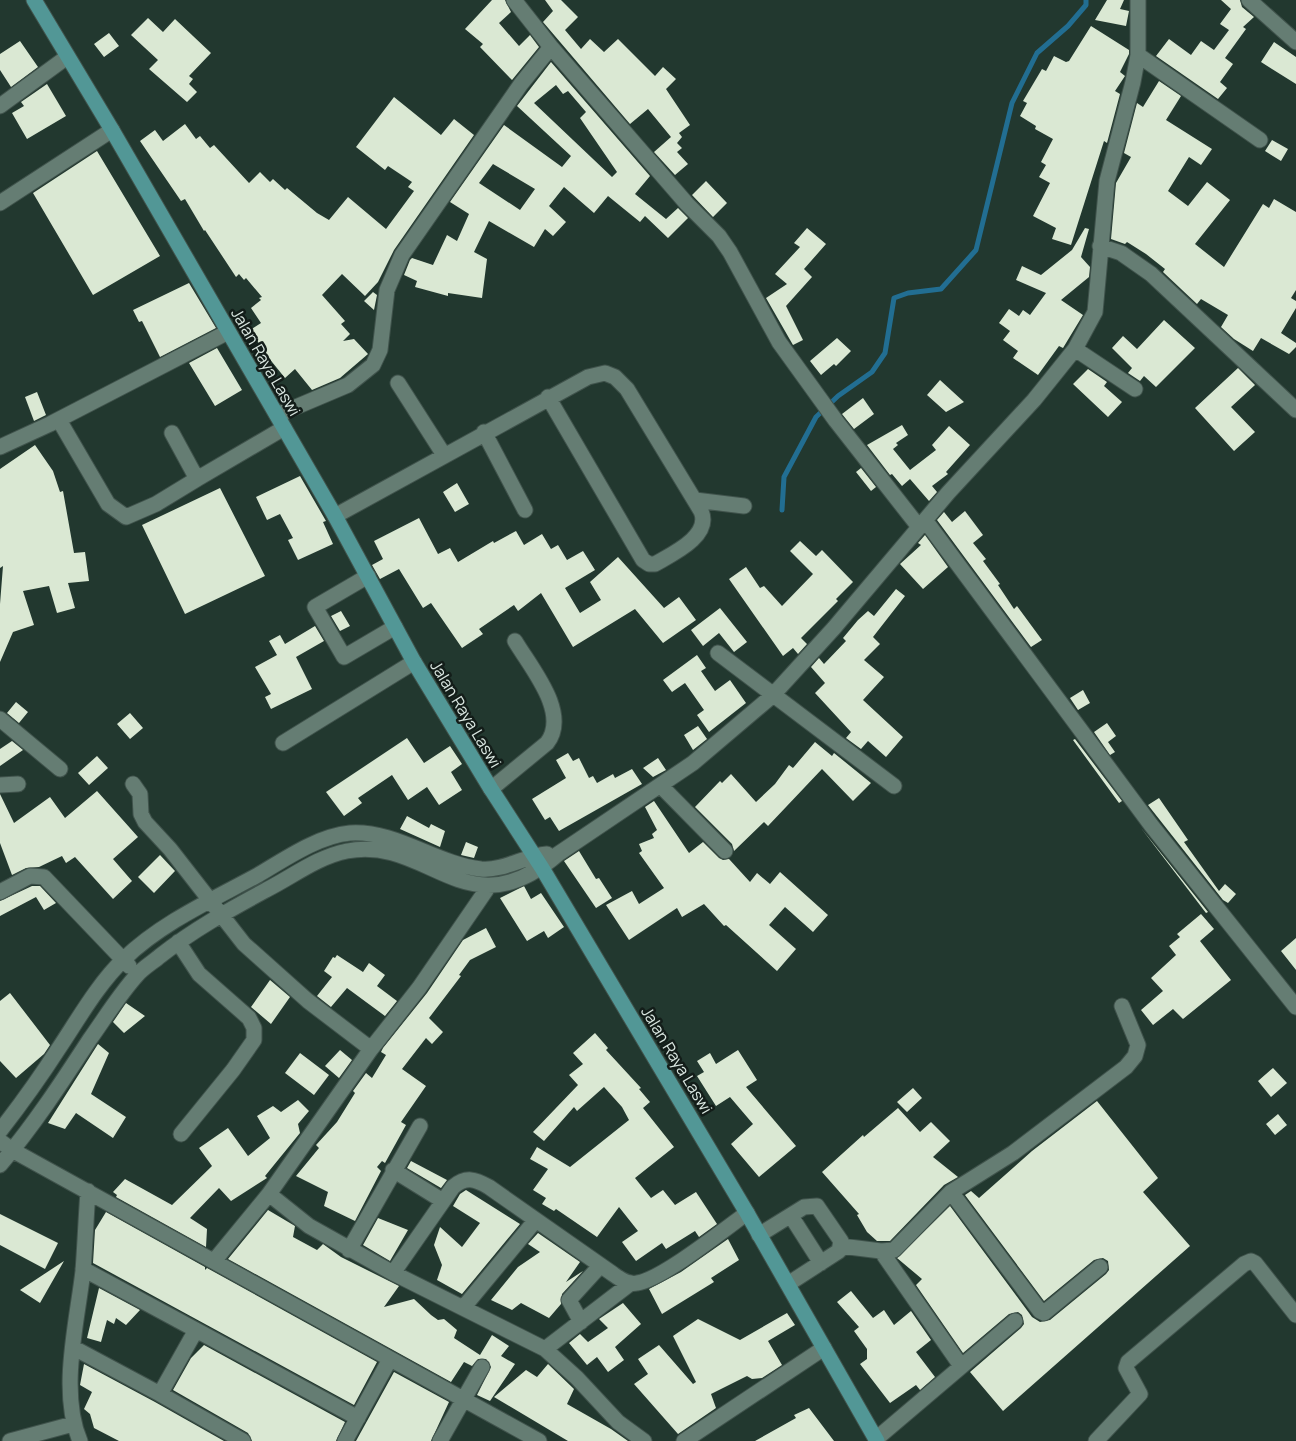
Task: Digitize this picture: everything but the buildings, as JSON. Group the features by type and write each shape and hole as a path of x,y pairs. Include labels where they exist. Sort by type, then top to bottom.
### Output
{"main road":[{"name":"Jalan Raya Laswi","path":"34,0 112,130 335,516 414,662 491,789 538,861 747,1213 876,1440"}],"street":[{"path":"514,0 551,47 686,204 719,236 730,252 779,342 836,421 922,524 1151,825 1296,1007"},
{"path":"0,1131 86,1007 122,960 161,931 210,901 295,854 323,841 349,834 383,837 452,862 481,868 502,867 538,861 558,854 661,786 727,737 772,696 834,628 922,524 1034,400 1075,349 1095,312 1107,181 1133,82 1138,55 1138,0"},
{"path":"1248,0 1296,42"},
{"path":"59,420 108,504 126,518 156,504 197,479 281,422 348,385 374,365 379,354 387,290 394,268 498,117 551,47"},
{"path":"1138,55 1260,140"},
{"path":"0,106 67,56"},
{"path":"0,202 112,130"},
{"path":"1100,246 1121,253 1151,274 1296,410"},
{"path":"0,447 59,420 228,332"},
{"path":"1075,349 1135,389"},
{"path":"335,516 548,397 592,375 605,373 615,377 624,385 635,400 694,500 703,516 698,533 685,545 657,563 645,562 636,550 548,397"},
{"path":"398,383 444,455"},
{"path":"484,432 525,510"},
{"path":"172,433 197,479"},
{"path":"694,500 744,506"},
{"path":"368,576 315,607 344,657 395,627"},
{"path":"491,789 546,743 553,735 555,727 553,708 515,641"},
{"path":"718,653 772,696 894,786"},
{"path":"283,743 414,662"},
{"path":"0,719 60,769"},
{"path":"0,785 18,784"},
{"path":"133,784 140,794 141,814 145,822 244,944 265,964 371,1049"},
{"path":"661,786 725,850"},
{"path":"0,1164 6,1146 138,974 178,942 220,915 321,860 347,851 362,849 385,852 465,882 489,886 517,878 538,861"},
{"path":"0,892 30,876 44,877 122,960 138,974"},
{"path":"214,1261 269,1194 371,1049 420,988 489,886"},
{"path":"178,942 199,974 249,1018 254,1028 254,1040 233,1070 180,1134"},
{"path":"841,1246 881,1251 894,1250 951,1192 1013,1153 1126,1067 1135,1056 1138,1045 1122,1006"},
{"path":"349,1250 393,1170 420,1126"},
{"path":"6,1146 463,1399 533,1440"},
{"path":"393,1170 443,1201"},
{"path":"393,1273 443,1201 459,1183 475,1180 600,1266 631,1283 644,1282 658,1275 747,1213"},
{"path":"80,1441 72,1424 71,1377 83,1270 88,1191"},
{"path":"951,1192 1040,1311 1044,1313 1100,1267"},
{"path":"269,1194 309,1226 349,1250 544,1349 577,1378 618,1422 644,1441"},
{"path":"759,1235 804,1207 816,1206 838,1234 841,1246 839,1251 788,1284"},
{"path":"791,1216 821,1263"},
{"path":"463,1308 535,1221"},
{"path":"881,1251 962,1366"},
{"path":"1096,1441 1140,1394 1126,1368 1128,1362 1244,1264 1251,1261 1254,1263 1296,1315"},
{"path":"581,1322 569,1300 600,1266"},
{"path":"83,1270 358,1418"},
{"path":"544,1349 631,1283"},
{"path":"876,1440 1015,1321"},
{"path":"160,1394 196,1330"},
{"path":"74,1348 243,1441"},
{"path":"684,1441 824,1348"},
{"path":"345,1441 390,1359"},
{"path":"440,1441 482,1367"},
{"path":"10,1441 72,1424"}],"waterway":[{"path":"782,510 784,477 816,417 838,396 872,372 885,353 894,298 908,293 941,289 976,250 1012,103 1037,53 1068,26 1086,5 1086,0"}]}
